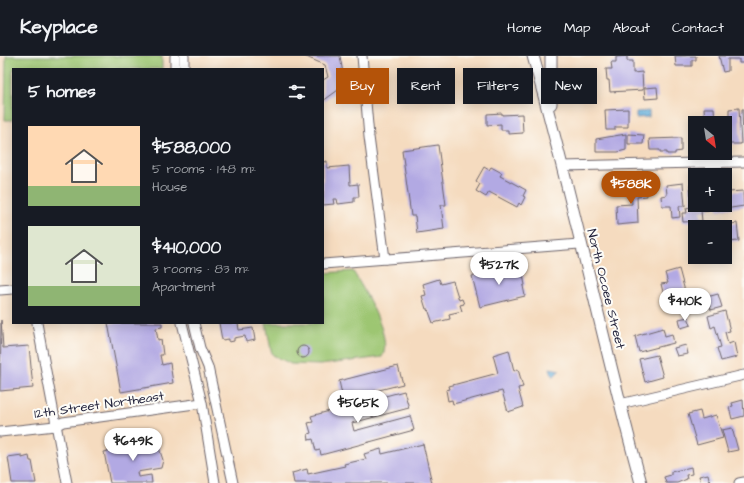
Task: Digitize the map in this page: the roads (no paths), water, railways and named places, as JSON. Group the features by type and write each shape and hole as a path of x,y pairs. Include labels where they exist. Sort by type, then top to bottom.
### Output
{"main road":[{"name":"North Ocoee Street","path":"533,56 557,140 580,244 641,483"},
{"path":"551,56 551,97 557,140"}],"street":[{"path":"175,56 175,68"},
{"path":"184,56 184,68"},
{"path":"362,56 369,137 385,259"},
{"path":"562,166 744,162"},
{"path":"324,264 580,244"},
{"path":"0,290 12,289"},
{"path":"37,324 55,426 67,483"},
{"path":"182,324 202,403 215,483"},
{"path":"194,324 200,348 208,367 233,483"},
{"path":"620,404 744,375"},
{"name":"12th Street Northeast","path":"0,432 55,426 63,422 202,403"},
{"path":"739,483 744,482"}],"water":[{"path":"649,111 649,117 636,118 636,112"},
{"path":"550,368 560,370 553,377"}]}
